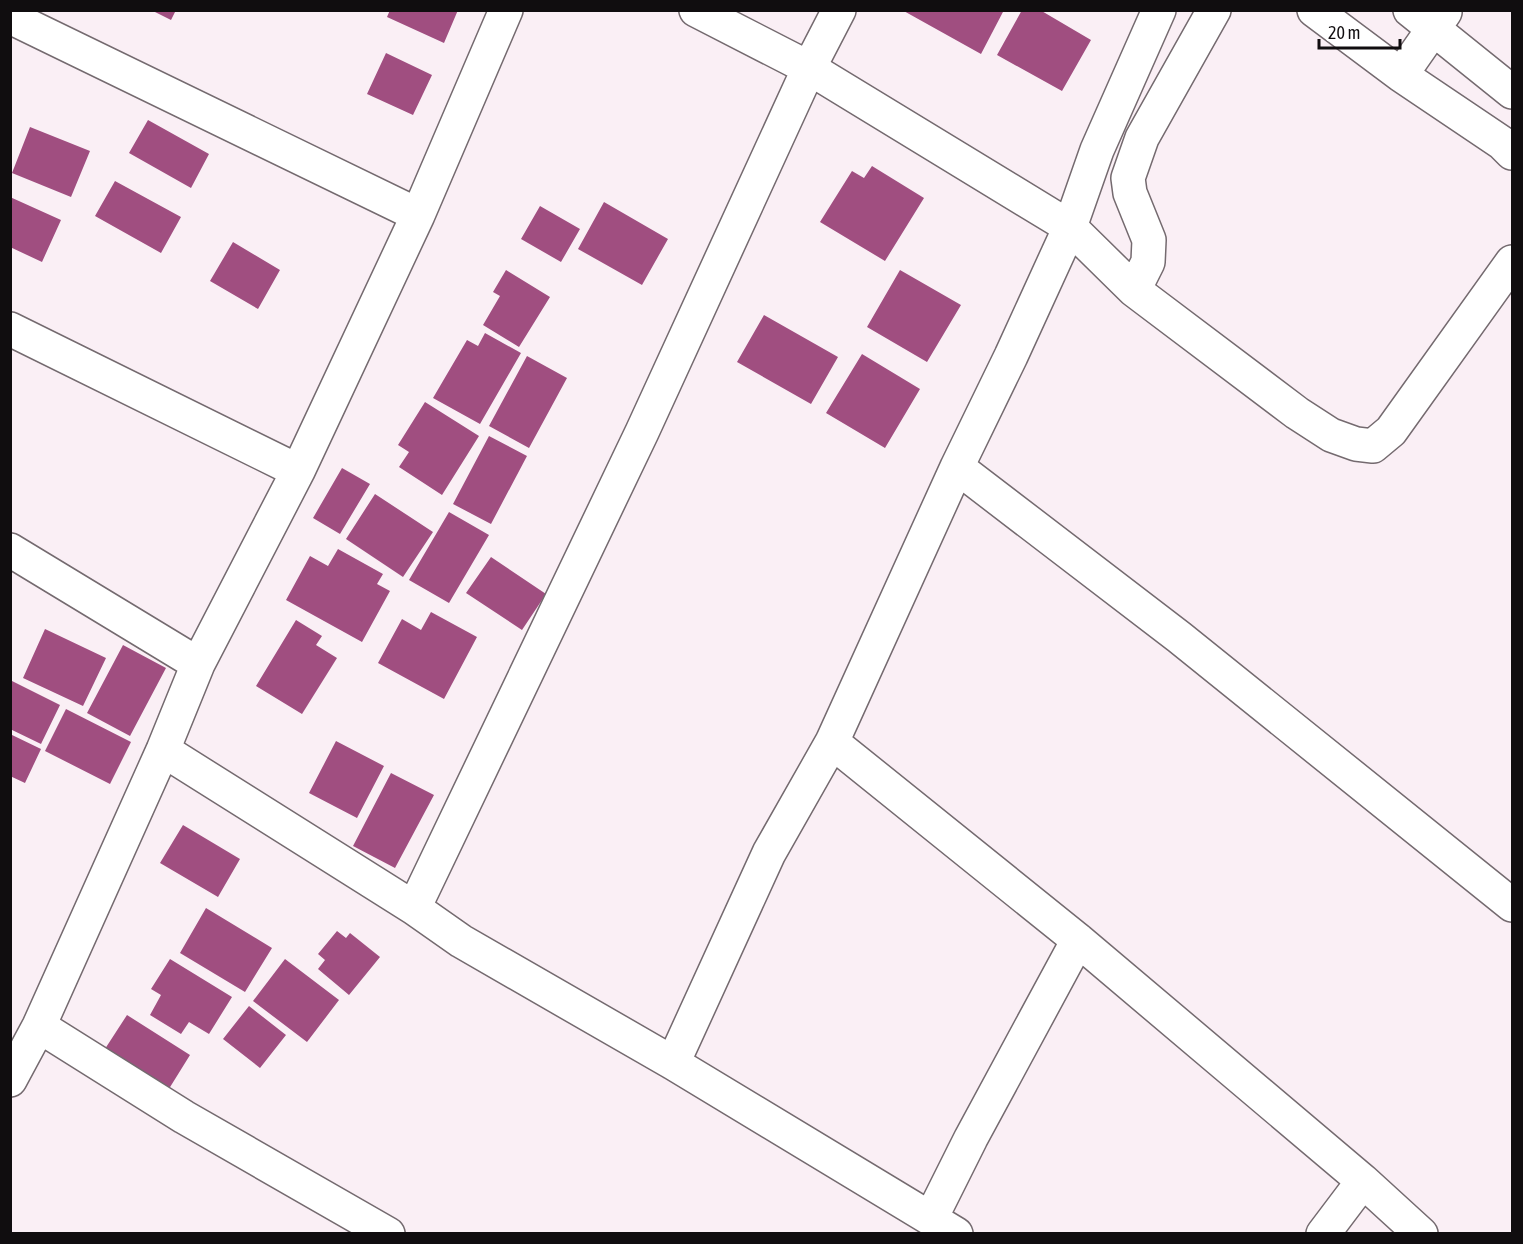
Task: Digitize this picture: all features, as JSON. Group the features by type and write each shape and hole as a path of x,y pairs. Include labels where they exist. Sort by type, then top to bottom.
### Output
{"street":[{"path":"10,1080 39,1026 163,750 198,664 298,471 418,215 506,10"},
{"path":"696,10 809,68 1070,227 1134,290 1297,413 1331,435 1356,444 1373,446 1391,432 1512,262"},
{"path":"414,908 642,432 809,68 839,10"},
{"path":"673,1063 769,853 832,742 957,467 1011,356 1070,227 1097,150 1160,10"},
{"path":"1134,290 1148,262 1149,240 1130,193 1128,178 1142,138 1214,10"},
{"path":"1314,10 1401,75 1502,143 1512,153"},
{"path":"1401,75 1430,16 1512,92"},
{"path":"10,17 418,215"},
{"path":"10,328 298,471"},
{"path":"957,467 1179,637 1512,905"},
{"path":"10,550 198,664"},
{"path":"832,742 1078,940 1363,1181 1420,1233"},
{"path":"163,750 461,940 673,1063 943,1226 971,1138 1078,940"},
{"path":"39,1026 184,1117 388,1233"},
{"path":"1323,1233 1363,1181"}],"building":[{"path":"151,10 176,10 171,20"},
{"path":"390,10 458,10 444,43 387,17"},
{"path":"902,10 1004,10 981,54"},
{"path":"1022,10 1040,10 1091,40 1062,91 997,55"},
{"path":"386,53 432,75 413,115 367,94"},
{"path":"148,120 209,154 191,188 129,153"},
{"path":"30,127 90,151 71,197 12,173"},
{"path":"872,166 924,198 885,261 820,222 852,171 864,178"},
{"path":"115,181 181,217 161,253 95,216"},
{"path":"10,197 61,220 42,262 10,247"},
{"path":"604,202 668,239 642,285 578,249"},
{"path":"540,206 580,229 561,262 521,239"},
{"path":"233,242 280,270 258,309 210,281"},
{"path":"506,270 550,297 519,347 483,325 500,296 493,292"},
{"path":"900,270 961,305 927,362 867,327"},
{"path":"764,315 838,357 811,404 737,362"},
{"path":"485,333 521,353 480,424 433,398 467,340 478,346"},
{"path":"862,354 920,389 885,448 826,413"},
{"path":"527,356 567,378 529,448 489,426"},
{"path":"425,402 479,436 442,495 399,467 409,452 398,445"},
{"path":"489,436 527,456 491,524 453,504"},
{"path":"342,468 370,484 340,534 313,518"},
{"path":"375,494 433,532 403,577 346,539"},
{"path":"449,512 489,535 449,603 409,580"},
{"path":"338,549 383,574 377,584 390,591 362,642 286,600 310,556 328,566"},
{"path":"491,557 546,594 522,630 466,593"},
{"path":"431,612 477,637 444,699 378,663 402,619 421,630"},
{"path":"296,620 322,636 316,645 337,658 302,714 256,686"},
{"path":"45,629 106,658 83,706 23,678"},
{"path":"123,645 166,668 130,736 87,713"},
{"path":"10,680 60,705 41,744 10,729"},
{"path":"66,709 131,742 110,784 45,751"},
{"path":"10,734 41,749 25,783 10,776"},
{"path":"336,741 384,766 357,818 309,793"},
{"path":"391,773 434,795 395,868 353,846"},
{"path":"183,825 240,859 218,897 160,863"},
{"path":"206,908 272,948 245,992 180,953"},
{"path":"337,931 346,938 350,933 380,957 349,995 318,969 325,960 318,954"},
{"path":"170,959 232,997 209,1034 189,1022 181,1034 150,1015 161,995 151,989"},
{"path":"285,959 339,1000 307,1042 253,1001"},
{"path":"249,1006 286,1035 260,1068 223,1039"},
{"path":"127,1015 190,1055 167,1092 103,1052"}]}
